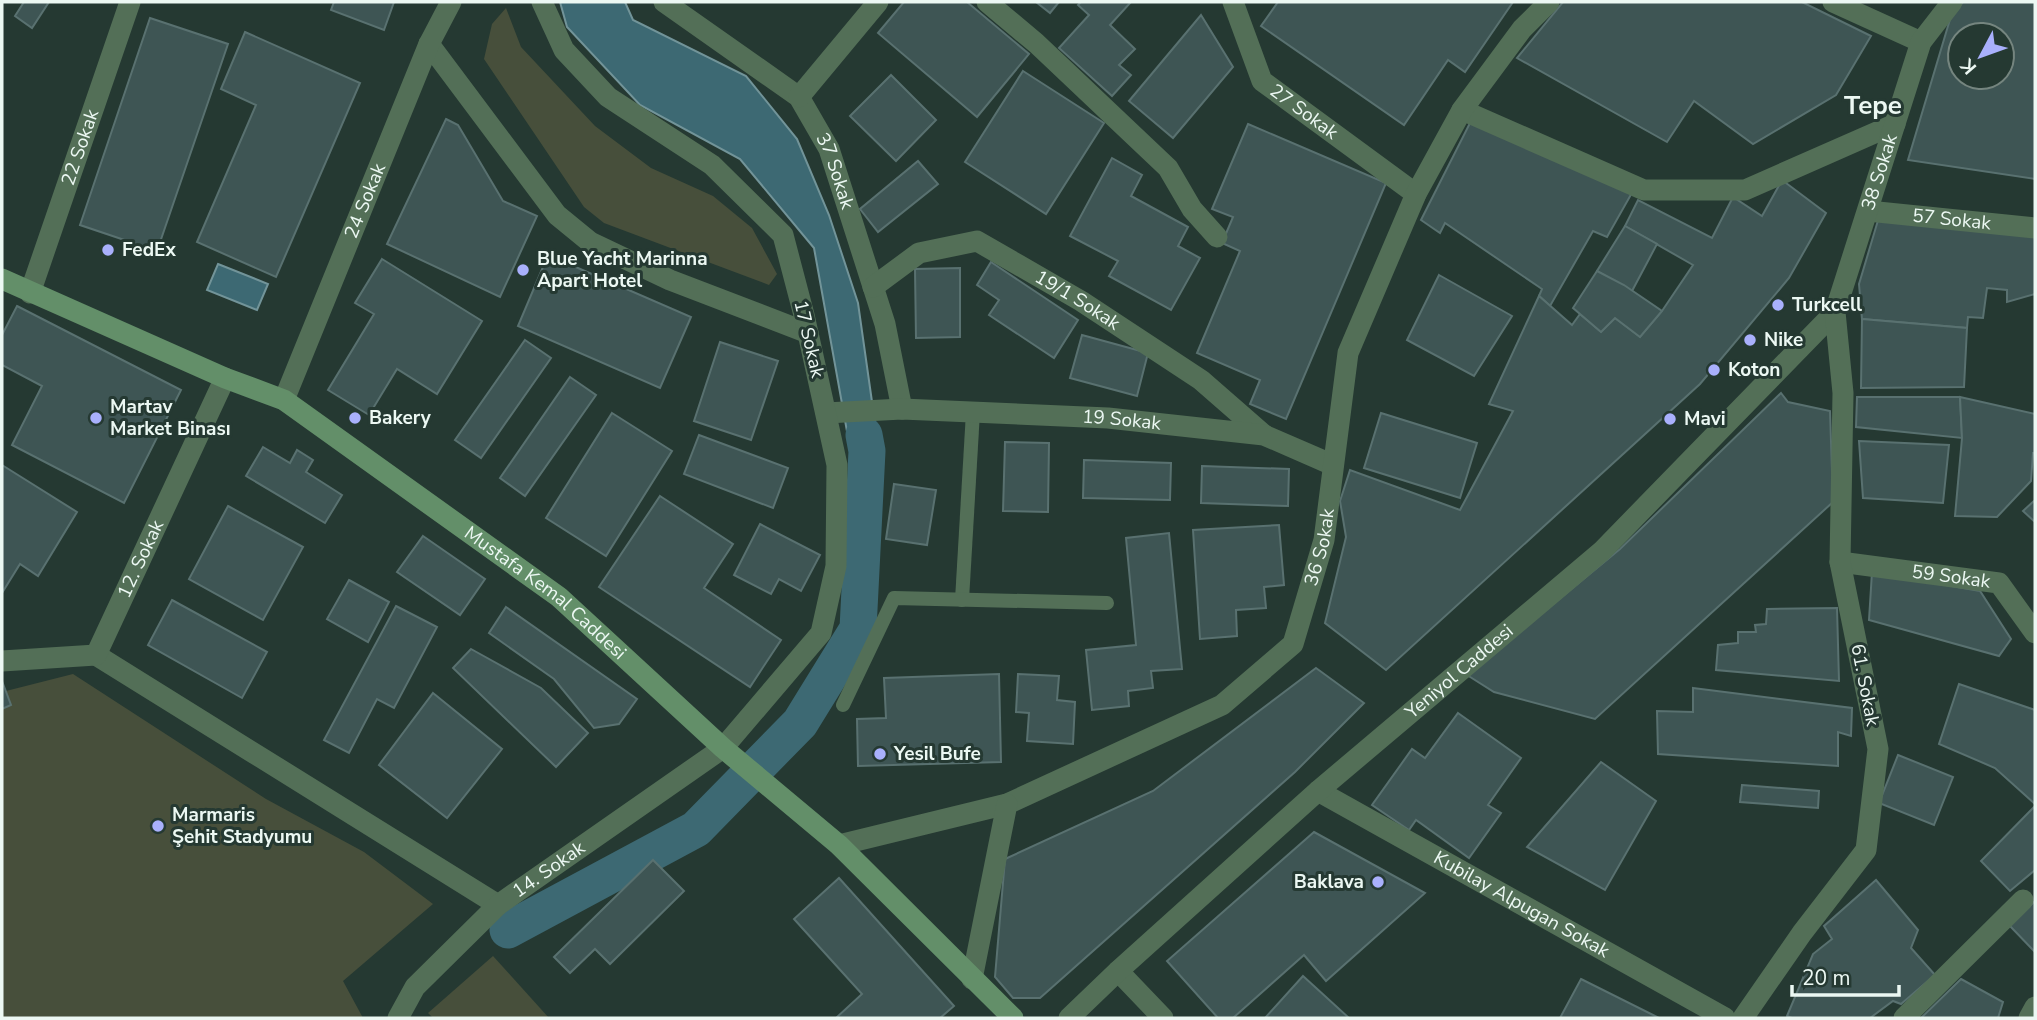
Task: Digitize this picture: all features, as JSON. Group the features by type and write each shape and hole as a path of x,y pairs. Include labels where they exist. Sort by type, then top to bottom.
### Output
{"street":[{"name":"22 Sokak","path":"30,293 130,2"},
{"name":"24 Sokak","path":"284,400 429,44 451,2"},
{"name":"17 Sokak","path":"542,2 564,50 608,97 712,165 783,235 808,333 837,465 836,566 821,633 723,747"},
{"name":"37 Sokak","path":"664,2 799,97 829,149 885,324 902,409"},
{"path":"799,97 878,2"},
{"path":"987,2 1036,43 1168,168 1192,209 1217,237"},
{"name":"27 Sokak","path":"1233,2 1262,81 1416,194"},
{"name":"36 Sokak","path":"839,845 1007,804 1222,705 1293,644 1324,540 1348,353 1416,194 1462,110 1522,29 1549,2"},
{"path":"1833,2 1921,42"},
{"name":"38 Sokak","path":"1835,312 1921,42 1952,2"},
{"path":"429,44 557,215 590,242 670,280 808,333"},
{"path":"1462,110 1644,190 1745,190 1895,124"},
{"name":"57 Sokak","path":"1868,211 2035,228"},
{"name":"19/1 Sokak","path":"873,287 919,253 977,241 1081,301 1201,380 1264,435"},
{"name":"Mustafa Kemal Caddesi","path":"2,279 225,378 284,400 559,597 723,747 839,845 1013,1018"},
{"name":"61. Sokak","path":"1742,1018 1802,933 1866,850 1878,749 1840,562 1843,393 1835,312"},
{"name":"Yeniyol Caddesi","path":"1069,1018 1318,791 1602,551 1835,312"},
{"name":"12. Sokak","path":"96,655 225,378"},
{"name":"19 Sokak","path":"826,412 902,409 1108,418 1264,435 1333,465"},
{"name":"59 Sokak","path":"1840,562 1999,583 2035,633"},
{"path":"2,662 96,655 498,905"},
{"name":"14. Sokak","path":"398,1018 415,986 498,905 723,747"},
{"name":"Kubilay Alpugan Sokak","path":"1318,791 1726,1018"},
{"path":"972,979 1007,804"},
{"path":"1904,1018 2023,900"},
{"path":"1118,971 1163,1018"},
{"path":"2029,1018 2035,1007"}],"lane":[{"path":"962,600 973,412"},
{"path":"843,705 894,598 1107,603"}],"green space":[{"path":"506,8 521,47 595,126 651,168 713,196 752,228 777,274 769,285 604,223 584,207 484,59 492,24"},
{"name":"Marmaris Şehit Stadyumu","path":"73,674 266,799 364,852 433,904 343,981 363,1018 2,1018 2,692"},
{"path":"493,956 549,1018 433,1018 428,1013"}],"water":[{"path":"560,2 625,2 633,20 746,76 797,139 829,215 858,303 875,423 864,435 848,437 814,248 740,159 640,105 567,27"},
{"path":"218,264 268,284 257,310 207,290"}],"building":[{"path":"24,2 49,2 32,28 15,16"},
{"path":"334,2 394,2 384,30 331,10"},
{"path":"904,2 967,2 1029,54 977,117 878,33"},
{"path":"1036,2 1059,2 1050,13"},
{"path":"1081,2 1131,2 1110,25 1135,49 1119,65 1131,75 1112,96 1059,48 1089,15 1078,5"},
{"path":"1278,2 1513,2 1465,72 1448,60 1404,125 1261,26"},
{"path":"1563,2 1802,2 1871,36 1836,95 1753,144 1694,101 1667,142 1517,58"},
{"path":"1963,2 2035,2 2035,179 1908,160 1946,33 1946,91 2016,91 2016,21 1950,21"},
{"path":"1201,15 1233,67 1173,138 1129,101"},
{"path":"150,18 228,44 157,251 80,225"},
{"path":"245,32 360,83 276,277 197,242 256,105 221,89"},
{"path":"1023,71 1104,123 1046,214 965,162"},
{"path":"891,75 936,120 896,161 850,116"},
{"path":"446,119 458,125 503,201 537,216 500,297 387,244"},
{"path":"1472,119 1633,191 1607,237 1593,231 1550,306 1539,296 1542,289 1445,223 1440,233 1421,220"},
{"path":"1248,124 1386,183 1286,419 1250,404 1260,380 1197,353 1240,251 1222,243 1233,217 1212,209"},
{"path":"1112,158 1142,175 1131,196 1188,227 1178,246 1200,258 1171,310 1109,276 1118,261 1070,236"},
{"path":"918,161 938,184 878,232 860,209"},
{"path":"1782,180 1826,213 1789,278 1700,384 1386,670 1325,623 1346,537 1340,501 1350,470 1460,510 1513,411 1489,404 1539,296 1572,325 1580,314 1601,332 1615,318 1640,337 1662,311 1693,265 1625,226 1638,200 1712,238 1733,197 1762,216"},
{"path":"1879,217 2035,234 2035,294 2007,302 2007,290 1987,288 1983,318 1968,317 1967,328 1862,319 1859,284"},
{"path":"1625,226 1657,244 1632,291 1597,271"},
{"path":"548,255 691,317 660,388 518,326"},
{"path":"382,259 482,321 437,394 397,369 369,415 328,390 374,314 355,303"},
{"path":"991,262 1078,320 1054,358 989,315 999,300 977,285"},
{"path":"960,268 960,337 916,338 915,269"},
{"path":"1597,271 1624,285 1662,311 1640,337 1615,318 1601,332 1573,308"},
{"path":"1439,275 1512,316 1474,376 1407,340"},
{"name":"Martav Market Binası","path":"17,306 181,390 124,503 12,445 42,386 2,365 2,335"},
{"path":"1862,319 1967,328 1964,387 1861,388"},
{"path":"1082,335 1148,353 1137,396 1070,378"},
{"path":"525,340 551,358 481,458 455,440"},
{"path":"720,342 778,361 751,440 694,421"},
{"path":"570,377 596,395 525,496 500,478"},
{"path":"1781,393 1788,402 1830,411 1833,502 1595,719 1494,692 1467,675 1620,549"},
{"path":"1857,397 1960,397 1962,438 1856,427"},
{"path":"1960,397 2035,414 2035,453 2031,481 1997,517 1955,516 1962,438"},
{"path":"612,413 672,451 606,556 546,518"},
{"path":"1381,413 1477,443 1460,498 1364,468"},
{"path":"699,435 788,468 773,508 684,474"},
{"path":"1859,441 1949,445 1943,503 1863,498"},
{"path":"1005,442 1049,443 1048,512 1003,511"},
{"path":"263,447 290,463 297,450 313,460 306,472 342,495 325,523 246,476"},
{"path":"1084,460 1171,463 1170,500 1083,498"},
{"path":"2,465 77,512 38,576 20,564 2,593"},
{"path":"1202,466 1289,469 1288,506 1201,503"},
{"path":"894,484 936,490 927,545 886,539"},
{"path":"660,496 733,544 704,588 781,640 750,687 599,587"},
{"path":"2035,500 2035,522 2023,511"},
{"path":"228,506 303,547 263,620 189,579"},
{"path":"760,524 820,555 801,591 779,579 771,594 734,575"},
{"path":"1279,525 1284,585 1264,587 1266,608 1236,610 1237,636 1200,639 1193,530"},
{"path":"1169,533 1182,669 1151,671 1153,688 1128,691 1129,706 1092,710 1086,650 1136,645 1126,538"},
{"path":"423,536 485,579 460,615 397,572"},
{"path":"1872,572 1980,591 2011,639 1999,656 1869,620"},
{"path":"349,580 389,602 368,642 327,619"},
{"path":"172,600 267,652 242,698 148,645"},
{"path":"396,606 437,627 394,708 377,699 349,753 324,740"},
{"path":"506,607 637,699 619,724 594,728 554,679 489,633"},
{"path":"1837,608 1839,681 1716,670 1718,645 1738,643 1738,632 1756,632 1755,625 1766,624 1767,609"},
{"path":"471,649 541,688 588,733 556,767 453,668"},
{"path":"1316,668 1364,703 1295,772 1040,998 1013,998 995,977 1005,859 1153,791"},
{"path":"999,674 1001,762 858,766 857,719 886,718 884,678"},
{"path":"1018,674 1059,676 1057,700 1075,702 1073,744 1027,741 1029,713 1016,712"},
{"path":"2,681 11,705 2,709"},
{"path":"1959,684 2035,710 2035,804 1995,768 1939,744"},
{"path":"1693,688 1852,708 1851,736 1838,732 1838,766 1658,754 1657,711 1693,712"},
{"path":"433,693 502,749 447,818 379,765"},
{"path":"1458,713 1521,758 1488,805 1501,813 1469,858 1416,820 1409,830 1372,805 1412,749 1425,758"},
{"path":"1898,755 1953,777 1934,825 1879,803"},
{"path":"1601,762 1656,801 1605,890 1527,847"},
{"path":"1742,785 1819,791 1818,808 1740,802"},
{"path":"2035,806 2035,870 2010,891 1981,861"},
{"path":"1314,832 1425,893 1326,981 1304,955 1233,1018 1218,1018 1167,961"},
{"path":"653,860 684,891 610,964 595,949 570,973 554,957"},
{"path":"839,878 954,1006 940,1018 836,1018 862,994 794,919"},
{"path":"1876,880 1918,930 1911,948 1935,975 1901,1004 1893,1001 1870,1018 1787,1016 1813,954 1832,939 1824,926"},
{"path":"2035,901 2035,950 2034,951 2009,925"},
{"path":"1303,976 1349,1018 1265,1018"},
{"path":"1581,979 1659,1018 1560,1018"},
{"path":"1961,979 2003,1002 1998,1018 1921,1018"}],"waterway":[{"path":"508,930 696,829 800,723 858,629 867,451 864,435"}],"place":[{"name":"FedEx","path":"108,250"},
{"name":"Blue Yacht Marinna Apart Hotel","path":"523,270"},
{"name":"Turkcell","path":"1778,305"},
{"name":"Nike","path":"1750,340"},
{"name":"Koton","path":"1714,370"},
{"name":"Martav Market Binası","path":"96,418"},
{"name":"Bakery","path":"355,418"},
{"name":"Mavi","path":"1670,419"},
{"name":"Yesil Bufe","path":"880,754"},
{"name":"Marmaris Şehit Stadyumu","path":"158,826"},
{"name":"Baklava","path":"1378,882"}],"district":[{"name":"Tepe","path":"1873,105"}]}
